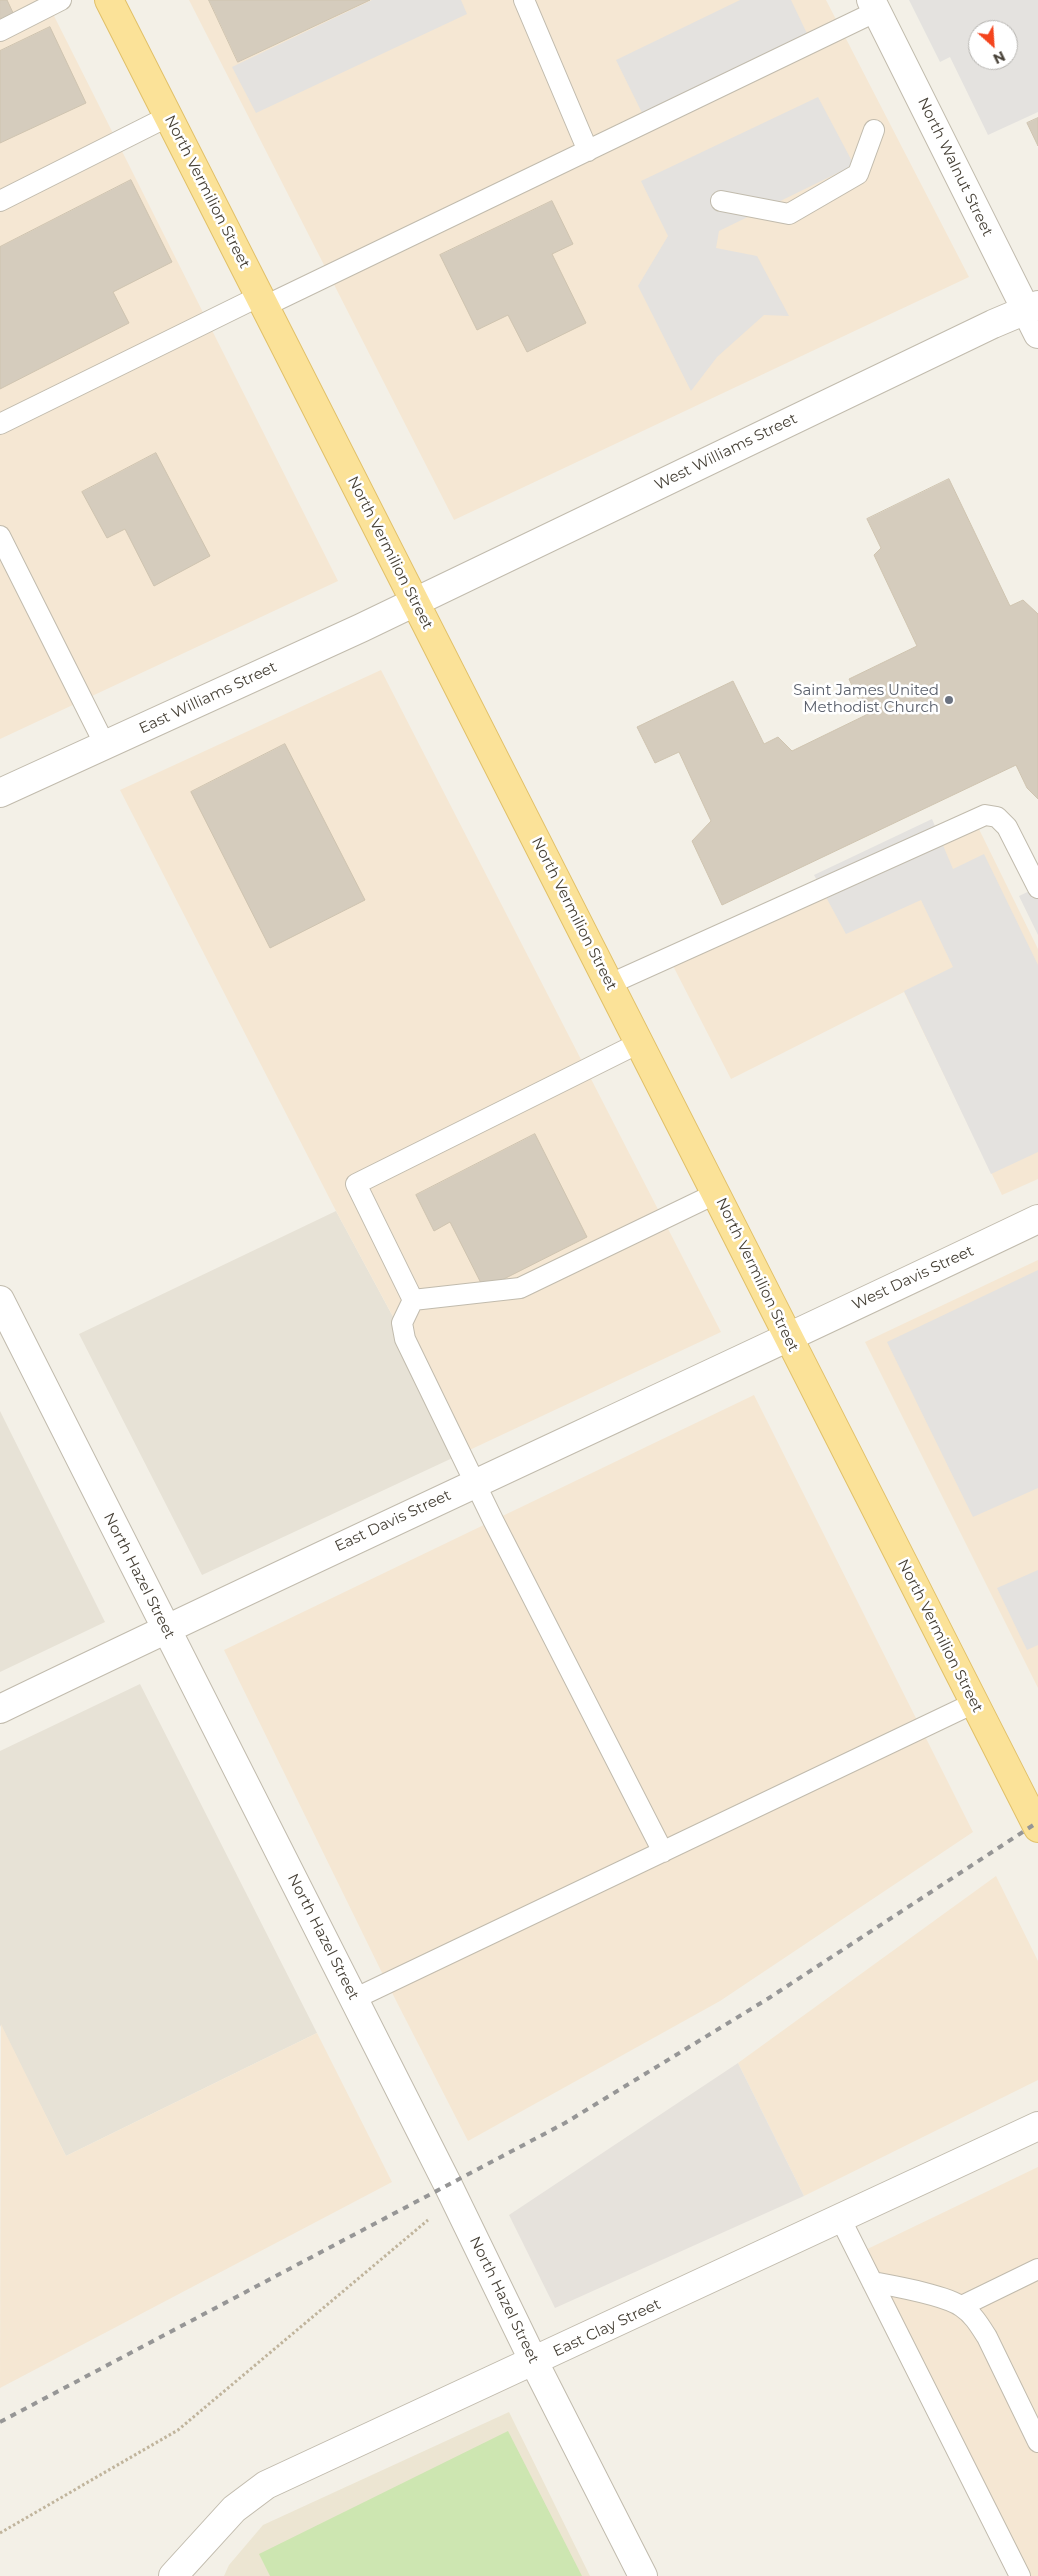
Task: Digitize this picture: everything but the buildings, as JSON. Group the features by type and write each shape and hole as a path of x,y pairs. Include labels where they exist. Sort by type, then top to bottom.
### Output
{"main road":[{"name":"North Vermilion Street","path":"110,0 1038,1828"}],"street":[{"name":"North Walnut Street","path":"874,6 1034,317"},
{"name":"West Williams Street","path":"414,601 993,324 1034,317"},
{"name":"East Williams Street","path":"0,793 361,628 414,601"},
{"name":"West Davis Street","path":"788,1338 1038,1218"},
{"name":"North Hazel Street","path":"0,1300 455,2198 534,2362 642,2576"},
{"name":"East Davis Street","path":"0,1709 474,1482 788,1338"},
{"name":"East Clay Street","path":"173,2576 234,2509 266,2485 1038,2126"}],"lane":[{"path":"0,30 61,0"},
{"path":"524,0 588,152"},
{"path":"0,424 262,301 588,152 874,6"},
{"path":"0,201 169,116"},
{"path":"721,201 789,214 858,174 874,130"},
{"path":"0,536 105,745"},
{"path":"610,984 985,814 997,817 1007,827 1038,888"},
{"path":"413,1300 356,1184 639,1043"},
{"path":"413,1300 520,1288 717,1193"},
{"path":"413,1300 402,1322 405,1339 474,1482 663,1852"},
{"path":"354,1999 974,1703"},
{"path":"840,2218 1020,2576"},
{"path":"962,2306 1038,2269"},
{"path":"872,2282 917,2291 962,2306 978,2322 987,2337 1038,2442"}],"path":[{"path":"0,2533 178,2430 455,2198"}],"shaded area":[{"path":"0,0 46,0 338,581 0,739"},
{"path":"189,0 826,0 969,277 454,520"},
{"path":"372,0 461,0 467,14 256,113 232,67"},
{"path":"740,0 791,0 812,44 647,123 616,60"},
{"path":"909,0 1038,0 1038,112 988,135 950,57 940,62"},
{"path":"818,97 854,165 719,231 716,248 757,256 789,316 764,315 717,357 691,391 638,286 668,236 641,181"},
{"path":"381,670 721,1332 461,1454 405,1339 336,1211 120,790"},
{"path":"932,819 953,869 984,854 1038,965 1038,1152 991,1174 904,991 953,967 921,900 846,934 814,875"},
{"path":"974,819 1038,949 1038,1179 1002,1195 904,992 731,1079 669,958"},
{"path":"1038,887 1038,935 1019,896"},
{"path":"336,1211 405,1339 461,1454 202,1575 79,1334"},
{"path":"1038,1260 1038,1688 865,1342"},
{"path":"1038,1270 1038,1488 973,1517 887,1342"},
{"path":"754,1395 973,1832 720,2001 468,2141 387,1983 224,1650"},
{"path":"0,1411 105,1622 0,1672"},
{"path":"1038,1570 1038,1645 1027,1650 997,1588"},
{"path":"140,1684 317,2033 66,2156 0,2025 0,1751"},
{"path":"996,1876 1038,1961 1038,2080 804,2196 738,2063"},
{"path":"1,2024 66,2156 317,2033 392,2182 0,2388"},
{"path":"738,2063 804,2196 555,2308 509,2215"},
{"path":"1038,2167 1038,2576 1020,2576 857,2254"},
{"path":"509,2412 590,2576 224,2576 229,2565 263,2525"}],"green space":[{"path":"508,2431 582,2576 270,2576 259,2554"}],"railway":[{"path":"0,2422 565,2123 769,1998 1038,1822"}],"place":[{"name":"Saint James United Methodist Church","path":"949,700"}]}
